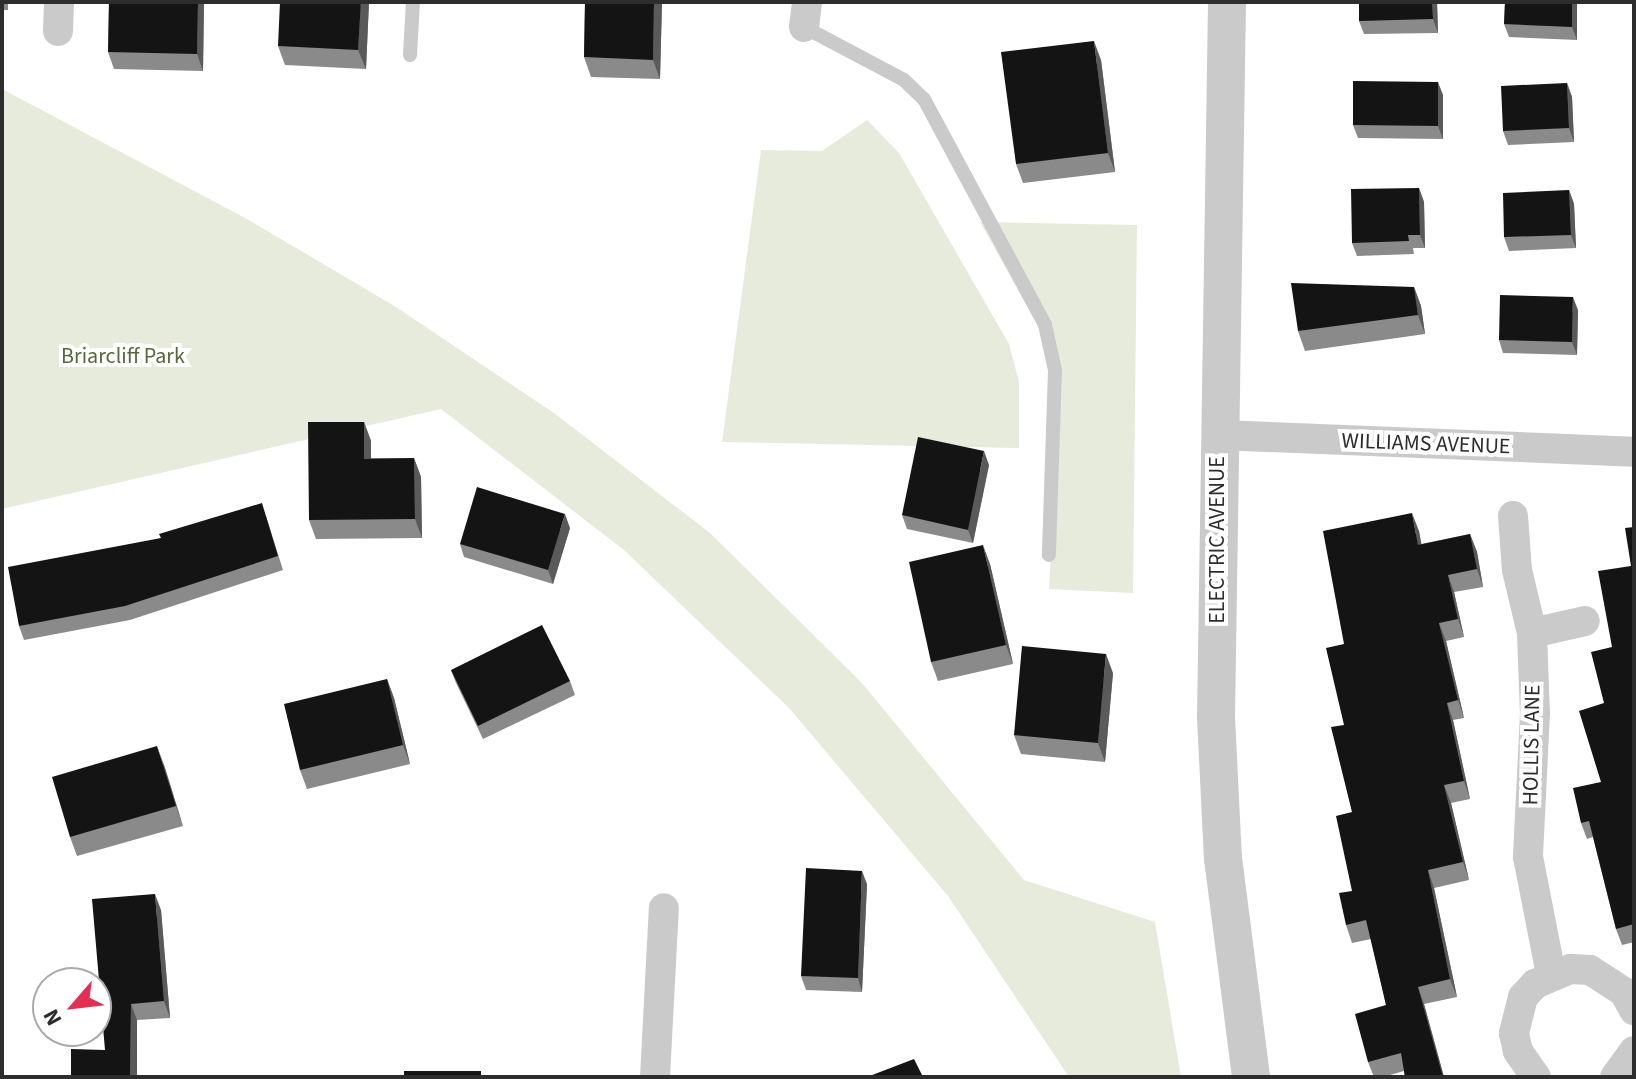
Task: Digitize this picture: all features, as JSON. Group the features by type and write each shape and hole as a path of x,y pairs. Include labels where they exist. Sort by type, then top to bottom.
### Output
{"street":[{"name":"ELECTRIC AVENUE","path":"1227,2 1219,435 1220,795 1228,908 1251,1077"},
{"name":"WILLIAMS AVENUE","path":"1219,435 1634,452"},
{"name":"HOLLIS LANE","path":"1513,516 1517,570 1532,633 1535,713 1528,857 1551,974"},
{"path":"1532,633 1585,621"},
{"path":"655,1077 664,908"},
{"path":"1536,1077 1518,1051 1516,1015 1523,997 1551,974 1590,970 1609,978 1634,1010"},
{"path":"1615,1077 1634,1051"}],"lane":[{"path":"410,55 413,2"},
{"path":"806,14 904,80 924,99 1045,325 1055,370 1049,555"}],"green space":[{"name":"Briarcliff Park","path":"2,89 247,219 396,307 554,413 710,533 862,683 1024,880 1155,922 1181,1077 1069,1077 948,896 789,708 624,550 441,409 2,509"},
{"path":"867,120 899,153 1009,344 1019,382 1019,448 722,442 761,150 822,151"},
{"path":"980,222 1137,225 1133,593 1049,589 1059,402 1052,351"}],"building":[{"path":"109,2 198,2 197,54 108,52"},
{"path":"280,2 361,2 358,50 278,46"},
{"path":"585,2 654,2 653,60 584,57"},
{"path":"1359,2 1432,2 1433,19 1359,21"},
{"path":"1505,2 1572,2 1572,27 1504,24"},
{"path":"1094,41 1108,153 1016,164 1001,52"},
{"path":"1353,81 1438,82 1438,126 1353,125"},
{"path":"1567,83 1569,128 1503,131 1501,86"},
{"path":"1419,188 1420,235 1408,235 1409,241 1352,243 1351,189"},
{"path":"1569,190 1571,235 1504,237 1503,193"},
{"path":"1291,283 1414,287 1418,315 1298,331"},
{"path":"1500,295 1573,297 1572,342 1499,340"},
{"path":"308,422 364,422 364,459 414,458 415,519 309,520"},
{"path":"918,437 984,451 968,530 902,515"},
{"path":"477,487 565,514 548,570 460,544"},
{"path":"262,503 278,556 125,606 19,626 8,567 161,538 159,534"},
{"path":"1412,513 1418,545 1470,534 1477,569 1448,575 1458,619 1439,623 1458,700 1447,703 1464,781 1444,785 1463,862 1428,870 1450,979 1418,987 1443,1077 1405,1077 1401,1053 1368,1062 1355,1014 1386,1005 1366,920 1346,925 1339,893 1352,891 1336,816 1352,812 1331,727 1344,725 1326,648 1344,644 1323,531"},
{"path":"1634,527 1634,924 1616,929 1589,821 1581,823 1573,788 1601,782 1579,711 1604,703 1591,652 1612,647 1598,571 1631,566 1625,528"},
{"path":"983,545 1006,645 931,662 909,562"},
{"path":"542,625 570,681 478,726 451,670"},
{"path":"1022,646 1106,654 1098,743 1014,735"},
{"path":"387,679 403,745 300,770 284,704"},
{"path":"157,746 176,806 70,837 52,777"},
{"path":"806,868 862,871 858,978 801,976"},
{"path":"155,894 164,1001 131,1004 130,1077 71,1077 71,1049 105,1050 105,1047 112,1047 112,967 98,967 92,899"},
{"path":"914,1059 923,1077 867,1077"},
{"path":"404,1071 481,1071 481,1077 404,1077"}]}
